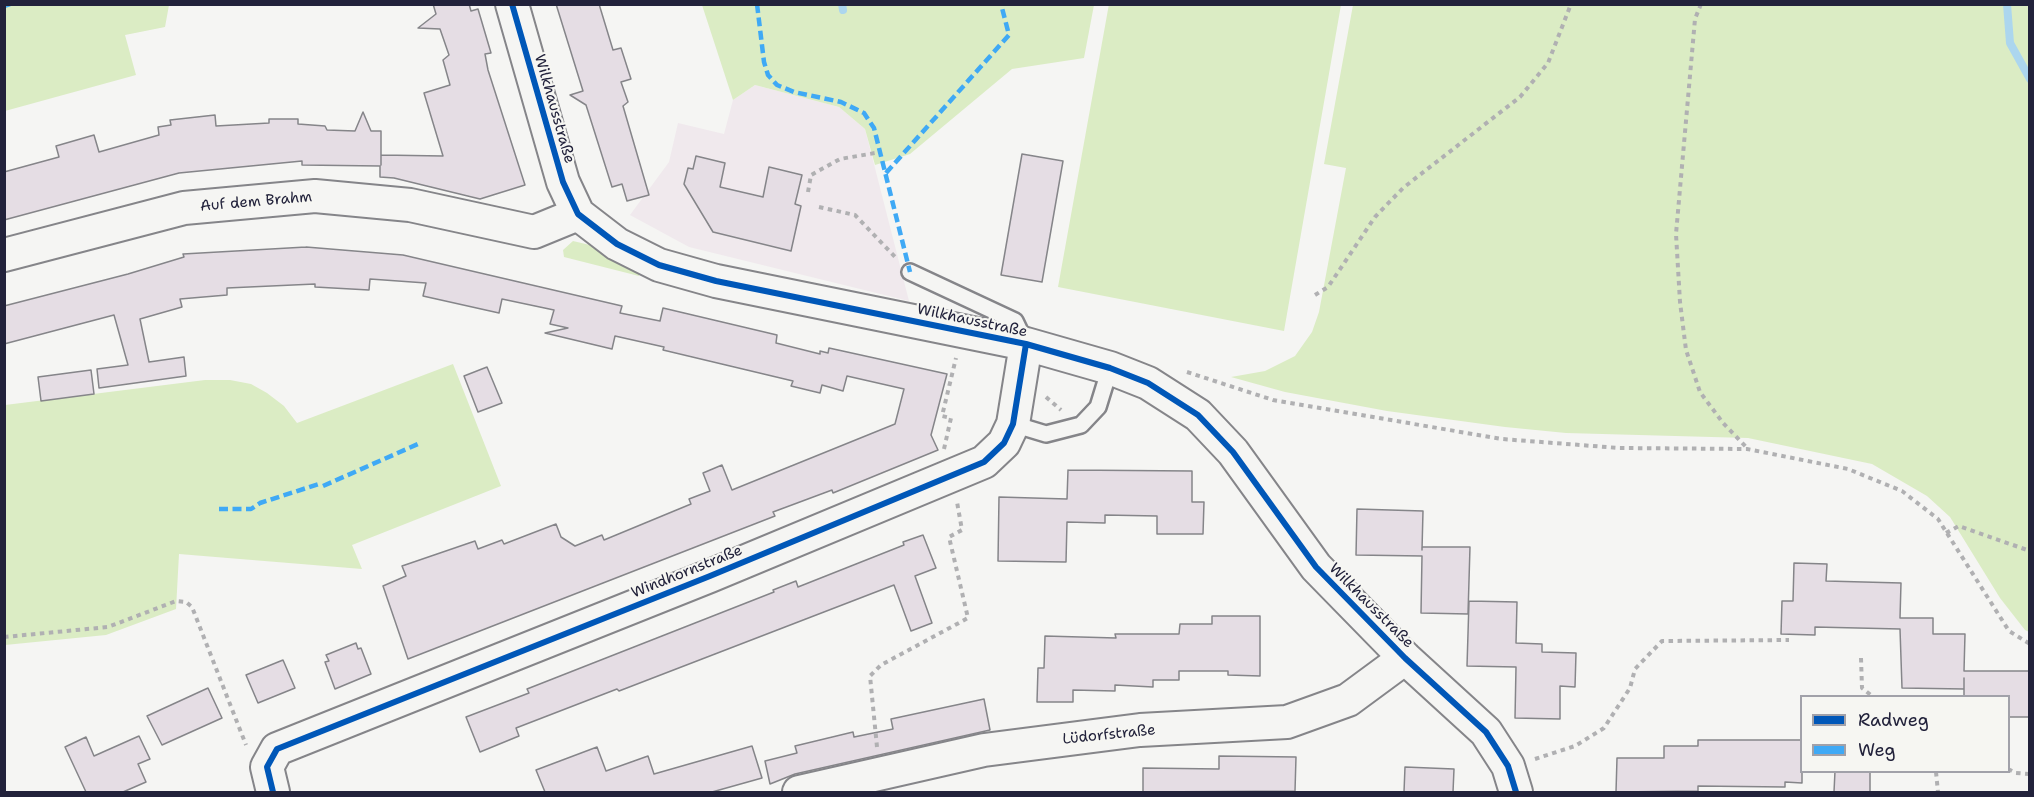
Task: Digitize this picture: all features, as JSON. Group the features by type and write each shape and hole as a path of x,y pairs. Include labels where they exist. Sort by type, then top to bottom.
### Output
{"street":[{"name":"Wilkhausstraße","path":"512,4 563,182 578,214 617,244 659,265 716,281 1026,344 1110,368 1148,383 1198,415 1233,452 1316,567 1405,658 1486,732 1512,779"},
{"name":"Auf dem Brahm","path":"4,255 184,208 315,196 410,205 534,232 578,214"},
{"name":"Windhornstraße","path":"262,749 944,481 984,462 1004,443 1013,424 1026,344"},
{"name":"Lüdorfstraße","path":"799,792 984,750 1140,730 1287,722 1348,700 1405,658"},
{"path":"262,749 273,792"}],"lane":[{"path":"910,272 1015,321 1026,344"},
{"path":"1013,424 1046,434 1081,425 1098,407 1110,368"}],"path":[{"path":"1315,295 1328,287 1375,216 1403,188 1520,97 1548,63 1571,4"},
{"path":"1701,4 1695,20 1676,234 1680,302 1686,350 1701,392 1723,423 1747,449"},
{"path":"808,192 811,175 821,169 840,159 881,152"},
{"path":"819,207 855,215 910,272"},
{"path":"1183,371 1273,400 1502,439 1619,448 1747,449 1848,469 1902,491 1938,519 2009,631 2030,644"},
{"path":"1021,377 1081,425"},
{"path":"880,774 870,676 881,665 968,618 949,537 962,530 944,481 951,418 942,416 950,383"},
{"path":"1946,533 1959,526 2030,551"},
{"path":"4,637 108,627 176,601 186,602 192,607 262,749"},
{"path":"1512,779 1604,728 1630,688 1635,669 1662,641 1789,640"},
{"path":"1861,658 1862,688 1871,695"},
{"path":"2010,770 2030,774"},
{"path":"1936,773 1938,792"}],"shaded area":[{"path":"755,85 839,107 865,129 909,301 689,247 630,215 669,162 678,123 724,134 733,100"}],"green space":[{"path":"5,4 169,5 165,27 125,35 136,75 5,111"},
{"path":"702,4 1094,5 1084,58 1012,69 910,154 875,165 865,129 839,107 755,85 733,100"},
{"path":"1109,4 1341,5 1284,331 1058,287"},
{"path":"1353,5 2029,5 2029,632 2000,598 1950,517 1927,496 1872,464 1748,438 1566,433 1387,411 1285,392 1231,377 1265,371 1295,356 1312,332 1319,312 1346,168 1324,164"},
{"path":"573,241 594,246 640,273 639,276 564,257 563,250"},
{"path":"453,364 501,486 352,545 362,569 179,554 176,609 106,635 5,645 5,405 205,380 230,380 251,384 267,393 284,406 297,423"}],"building":[{"path":"433,4 469,4 471,11 478,9 491,53 485,54 488,70 525,185 480,199 394,178 380,177 380,166 302,165 302,161 179,173 4,220 4,172 59,157 56,146 94,135 99,152 159,135 158,127 171,125 170,120 215,115 216,126 269,123 269,119 298,119 298,124 325,126 327,130 355,131 363,112 371,131 381,131 381,155 443,156 424,93 450,85 443,60 449,55 440,29 418,28 436,14"},
{"path":"556,4 599,4 613,50 621,48 631,79 621,82 628,102 623,106 649,195 627,201 622,184 612,187 586,105 570,95 583,91"},
{"path":"1022,154 1063,161 1042,282 1001,275"},
{"path":"696,156 725,163 720,187 763,197 769,167 802,175 795,204 801,206 791,251 713,232 684,184 688,168 693,169"},
{"path":"306,247 403,255 622,306 620,313 660,321 663,308 777,335 776,343 820,354 820,351 828,353 829,348 947,374 931,435 938,450 833,493 832,490 773,512 775,516 408,659 383,586 406,576 402,566 475,541 478,549 502,540 504,544 556,524 561,537 575,546 602,535 604,540 691,504 689,499 710,491 703,473 722,465 732,490 895,424 904,389 847,376 843,391 822,385 820,393 791,386 793,381 663,350 664,347 615,336 612,349 545,333 568,328 550,324 554,310 502,299 499,313 423,296 426,283 370,279 369,290 315,287 315,284 227,288 227,295 180,299 182,307 140,319 149,362 184,357 186,376 99,388 97,369 128,365 114,315 4,344 4,306 128,274 184,257 183,254"},
{"path":"487,367 502,403 478,412 464,376"},
{"path":"91,370 94,394 41,401 38,377"},
{"path":"1068,470 1192,471 1192,502 1204,502 1203,534 1157,534 1157,516 1105,515 1105,523 1067,522 1066,562 998,561 999,497 1067,499"},
{"path":"1357,509 1423,511 1422,547 1470,547 1468,614 1421,613 1422,556 1356,555"},
{"path":"923,535 936,568 915,576 932,623 911,631 894,585 619,691 617,689 516,728 519,736 480,752 466,717 529,693 527,689 774,592 773,590 796,581 798,587 904,545 903,542"},
{"path":"1794,563 1827,564 1826,581 1901,583 1900,618 1933,618 1933,634 1965,634 1964,671 2029,671 2029,717 2010,717 2010,695 1964,695 1964,689 1902,688 1900,629 1815,627 1815,635 1781,634 1782,601 1793,601"},
{"path":"1469,601 1517,602 1516,643 1542,644 1542,652 1576,653 1575,687 1560,686 1560,719 1515,718 1516,667 1467,666"},
{"path":"1212,616 1260,616 1260,676 1228,675 1228,671 1179,671 1179,680 1153,680 1153,687 1115,685 1115,691 1073,690 1073,702 1037,702 1038,668 1044,668 1045,636 1116,638 1115,634 1179,634 1180,624 1212,624"},
{"path":"356,643 358,649 361,648 371,674 335,689 325,662 329,661 326,655"},
{"path":"283,660 295,688 258,703 246,675"},
{"path":"208,688 222,718 162,745 147,716"},
{"path":"984,699 990,730 795,774 770,784 765,761 797,753 795,746 853,732 854,737 893,729 891,719"},
{"path":"139,736 150,759 138,764 146,782 123,792 86,792 65,747 86,737 94,756"},
{"path":"1698,740 1800,740 1802,783 1785,782 1785,787 1698,786 1698,791 1616,792 1617,758 1664,758 1664,746 1698,746"},
{"path":"752,746 762,778 712,792 545,792 536,770 597,747 606,771 648,756 654,774"},
{"path":"1219,756 1296,757 1295,791 1143,792 1143,768 1219,769"},
{"path":"1405,767 1454,769 1453,792 1404,792"},
{"path":"1835,773 1870,773 1870,792 1834,792"}],"waterway":[{"path":"842,4 843,10"},
{"path":"2007,4 2010,43 2030,79"}],"marked path":[{"path":"4,6 10,4"},
{"path":"757,4 764,62 768,75 777,85 794,92 841,102 864,113 874,128 910,272"},
{"path":"886,173 1009,35 1001,4"},
{"path":"323,486 418,444"},
{"path":"219,509 251,509 260,503 322,483"}],"cycle path":[{"path":"512,4 563,182 578,214 617,244 659,265 716,281 1026,344 1110,368 1148,383 1198,415 1233,452 1316,567 1405,658 1486,732 1508,766 1516,792"},
{"path":"273,792 267,767 277,749 710,576 984,462 1004,443 1013,424 1026,344"}]}
